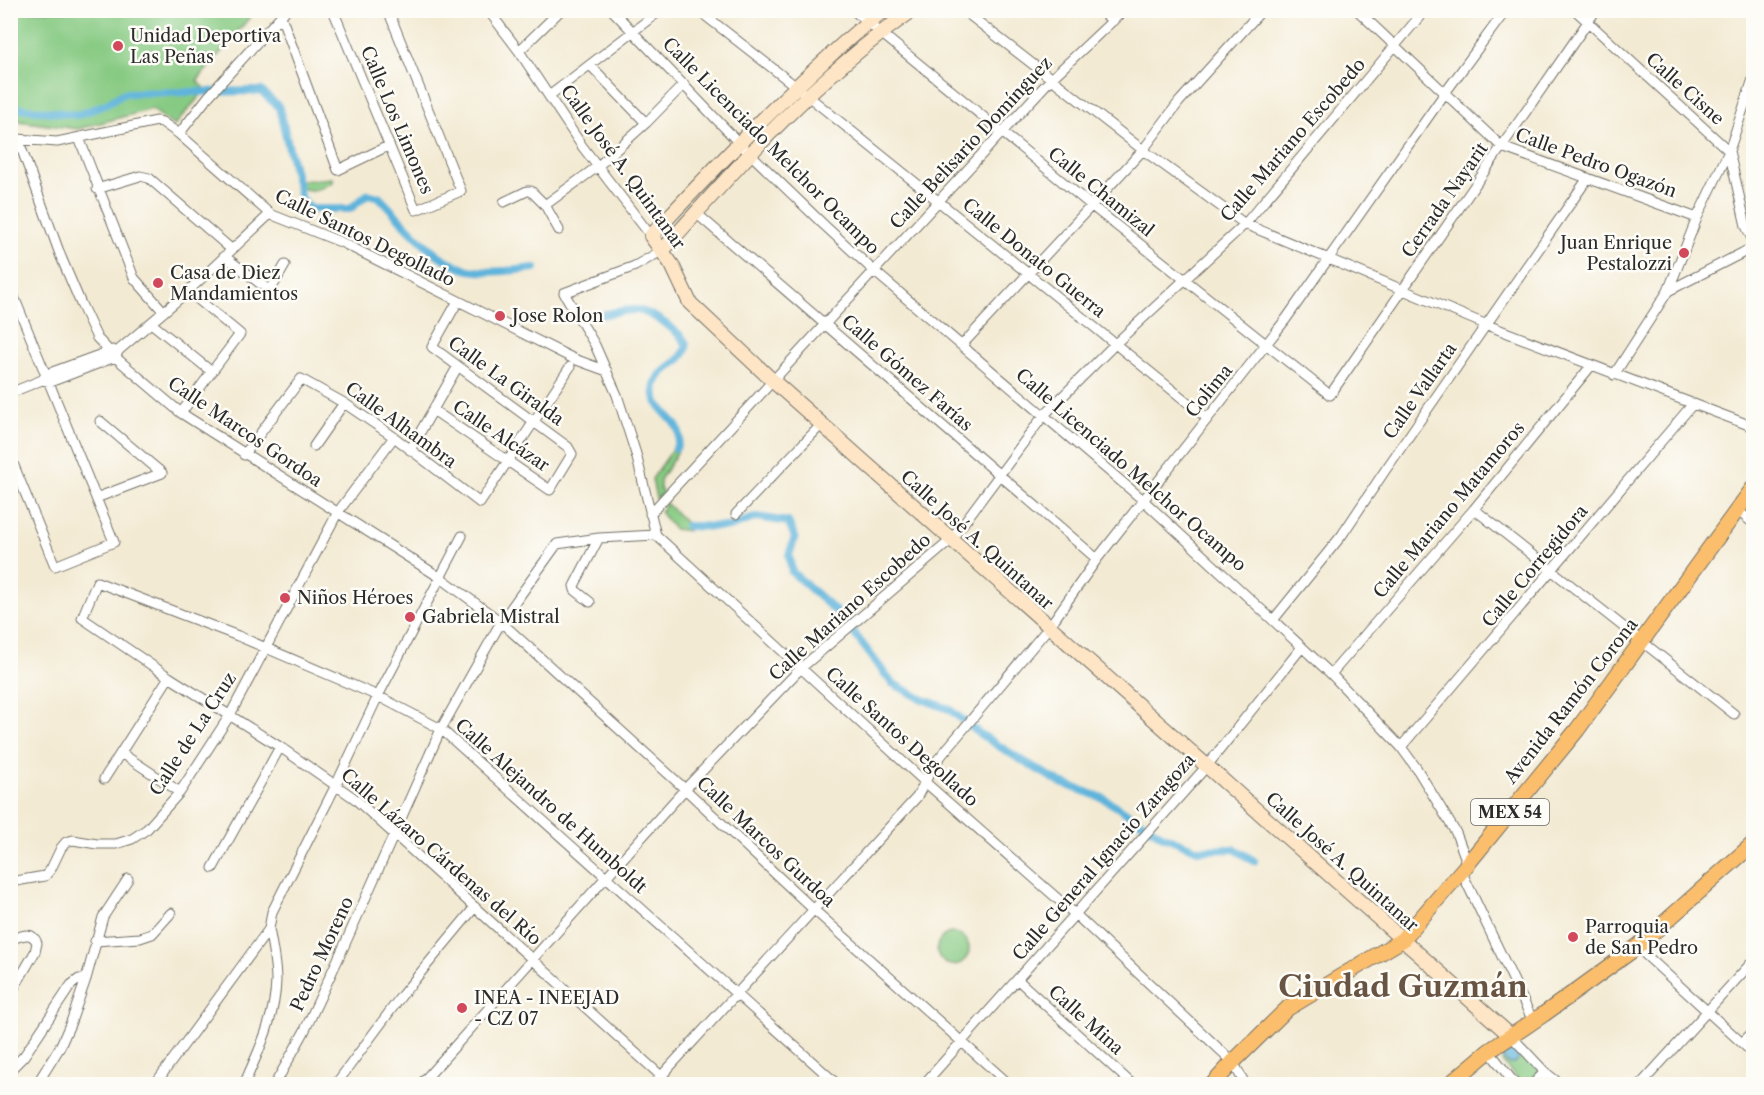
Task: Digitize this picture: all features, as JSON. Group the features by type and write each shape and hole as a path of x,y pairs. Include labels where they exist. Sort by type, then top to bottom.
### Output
{"main road":[{"name":"Avenida Ramón Corona","path":"1213,1084 1288,1008 1402,940 1577,730 1754,487"},
{"path":"1450,1084 1489,1051 1637,946 1754,843"}],"street":[{"name":"Calle Los Limones","path":"333,10 416,210 461,191 388,10"},
{"name":"Calle José A. Quintanar","path":"488,10 519,51 597,167 663,250 690,303 821,425 1511,1036"},
{"path":"519,51 561,10"},
{"name":"Calle Licenciado Melchor Ocampo","path":"612,10 750,154 874,272 1143,500 1274,619 1401,747 1456,833 1465,857 1464,877 1533,1021"},
{"path":"549,96 661,10"},
{"name":"Calle Donato Guerra","path":"698,10 1208,418"},
{"name":"Calle Chamizal","path":"853,10 1092,206 1330,396"},
{"path":"651,236 739,142 867,22 885,10"},
{"path":"395,835 441,729 501,622 557,544 599,538 656,535 636,454 617,395 595,345 564,293 635,266 663,250 750,154 808,96 880,33 913,10"},
{"path":"963,10 1143,150 1245,224 1487,325 1754,428"},
{"path":"1100,10 1113,21"},
{"name":"Calle Belisario Domínguez","path":"651,514 1052,78 1124,10"},
{"name":"Calle Pedro Ogazón","path":"1357,10 1502,147 1697,218"},
{"name":"Calle Mariano Escobedo","path":"421,1084 686,789 801,668 951,540 1044,415 1114,345 1245,224 1425,10"},
{"name":"Colima","path":"654,1084 917,796 936,763 1049,627 1097,559 1266,345 1506,10"},
{"name":"Calle Cisne","path":"1575,10 1729,151 1746,226 1754,245"},
{"name":"Cerrada Nayarit","path":"1330,396 1596,10"},
{"path":"962,345 1143,150 1179,102 1258,12"},
{"path":"179,134 208,97 283,13 338,170 388,146"},
{"path":"591,66 646,123"},
{"path":"1614,375 1668,291 1697,218 1729,151 1754,76"},
{"path":"545,205 597,167 646,123 684,84"},
{"name":"Calle Santos Degollado","path":"18,139 57,142 157,121 162,122 179,134 270,214 343,243 574,359 607,371"},
{"path":"78,138 134,278 164,312"},
{"name":"Calle Marcos Gordoa","path":"18,139 61,257 94,333 181,413 243,455 441,578 501,622"},
{"path":"97,189 140,176 149,178 270,291 285,265"},
{"name":"Calle Vallarta","path":"1274,619 1352,521 1588,178"},
{"path":"504,202 531,191 545,205 559,230"},
{"name":"Calle Gómez Farías","path":"696,213 1097,559"},
{"path":"10,393 114,352 188,291 270,214"},
{"path":"1668,291 1754,245"},
{"path":"10,286 114,542 55,566 10,456"},
{"path":"181,413 240,334 188,291"},
{"name":"Calle La Giralda","path":"458,301 432,347 568,447 572,454 550,490"},
{"path":"151,323 212,372"},
{"path":"410,450 458,366"},
{"name":"Calle Mariano Matamoros","path":"1331,674 1474,509 1591,366"},
{"path":"508,461 570,367"},
{"name":"Calle Alhambra","path":"243,455 301,379 344,403 480,503 508,461"},
{"path":"315,446 344,403"},
{"name":"Calle Corregidora","path":"1401,747 1692,405"},
{"name":"Calle Alcázar","path":"433,410 550,490"},
{"path":"96,498 162,473 100,421"},
{"path":"736,514 821,425"},
{"name":"Calle de La Cruz","path":"10,882 45,876 66,842 73,840 116,844 132,838 147,829 180,792 230,715 338,512 393,437"},
{"path":"1474,509 1734,714"},
{"path":"1736,509 1754,524"},
{"name":"Calle Santos Degollado","path":"656,535 925,782 1076,915 1233,1062 1245,1084"},
{"path":"244,1084 273,1009 276,980 269,929 272,912 378,696 462,536"},
{"path":"590,602 575,590 574,586 599,538"},
{"name":"Calle Alejandro de Humboldt","path":"81,618 97,582 266,648 378,696 441,729 837,1084"},
{"name":"Calle Lázaro Cárdenas del Río","path":"81,618 280,747 354,798 670,1084"},
{"name":"Calle Marcos Gurdoa","path":"501,622 686,789 813,909 1009,1084"},
{"name":"Calle General Ignacio Zaragoza","path":"924,1084 1206,767 1302,647"},
{"path":"104,779 169,677"},
{"path":"213,868 280,747"},
{"path":"120,753 180,792"},
{"name":"Pedro Moreno","path":"275,1084 303,1032 395,835"},
{"path":"37,1084 60,1047 86,979 103,917 128,879"},
{"path":"336,1084 402,995 475,907"},
{"path":"95,940 140,938 152,934 171,913"},
{"path":"155,1084 269,929"},
{"path":"10,940 28,934 33,936 37,944 35,952 10,995"},
{"path":"1637,946 1754,1054"},
{"path":"1641,1084 1754,960"},
{"path":"10,1070 24,1056 71,985 79,979 86,979"},
{"name":"Calle Mina","path":"1018,980 1132,1084"},
{"path":"1742,1043 1754,1031"},
{"path":"1511,1036 1545,1072 1560,1084"},
{"path":"1489,1051 1515,1084"},
{"path":"1533,1084 1545,1072"}],"green space":[{"name":"Unidad Deportiva Las Peñas","path":"11,11 255,11 197,81 206,89 174,126 152,109 78,129 11,120"},
{"path":"333,178 333,182 316,190 297,186 297,181"},
{"path":"673,449 678,451 660,480 660,489 663,492 656,499 652,479"},
{"path":"666,503 688,525 688,531 674,529 660,512"},
{"path":"953,933 964,938 969,949 964,960 953,965 942,960 937,949 942,938"},
{"path":"1511,1045 1540,1071 1528,1084 1522,1084 1502,1062 1501,1055 1505,1048"}],"water":[{"path":"1511,1048 1519,1056 1511,1064 1503,1056"}],"waterway":[{"path":"10,107 78,115 107,104 124,93 261,91 279,107 301,199 312,209 350,209 368,194 379,197 431,250 456,266 485,272 535,268"},
{"path":"600,315 628,310 643,311 675,331 685,343 686,348 683,355 661,374 655,387 658,403 679,432 676,448"},
{"path":"687,526 729,527 757,517 788,522 795,537 789,555 792,572 841,616 892,683 922,699 949,709 980,734 1018,758 1061,783 1103,798 1163,836 1198,850 1235,849 1254,861"}],"place":[{"name":"Unidad Deportiva Las Peñas","path":"118,46"},
{"name":"Juan Enrique Pestalozzi","path":"1684,253"},
{"name":"Casa de Diez Mandamientos","path":"158,283"},
{"name":"Jose Rolon","path":"500,316"},
{"name":"Niños Héroes","path":"285,598"},
{"name":"Gabriela Mistral","path":"410,617"},
{"name":"Parroquia de San Pedro","path":"1573,937"},
{"name":"INEA - INEEJAD - CZ 07","path":"462,1008"}],"district":[{"name":"Ciudad Guzmán","path":"1403,986"}]}
